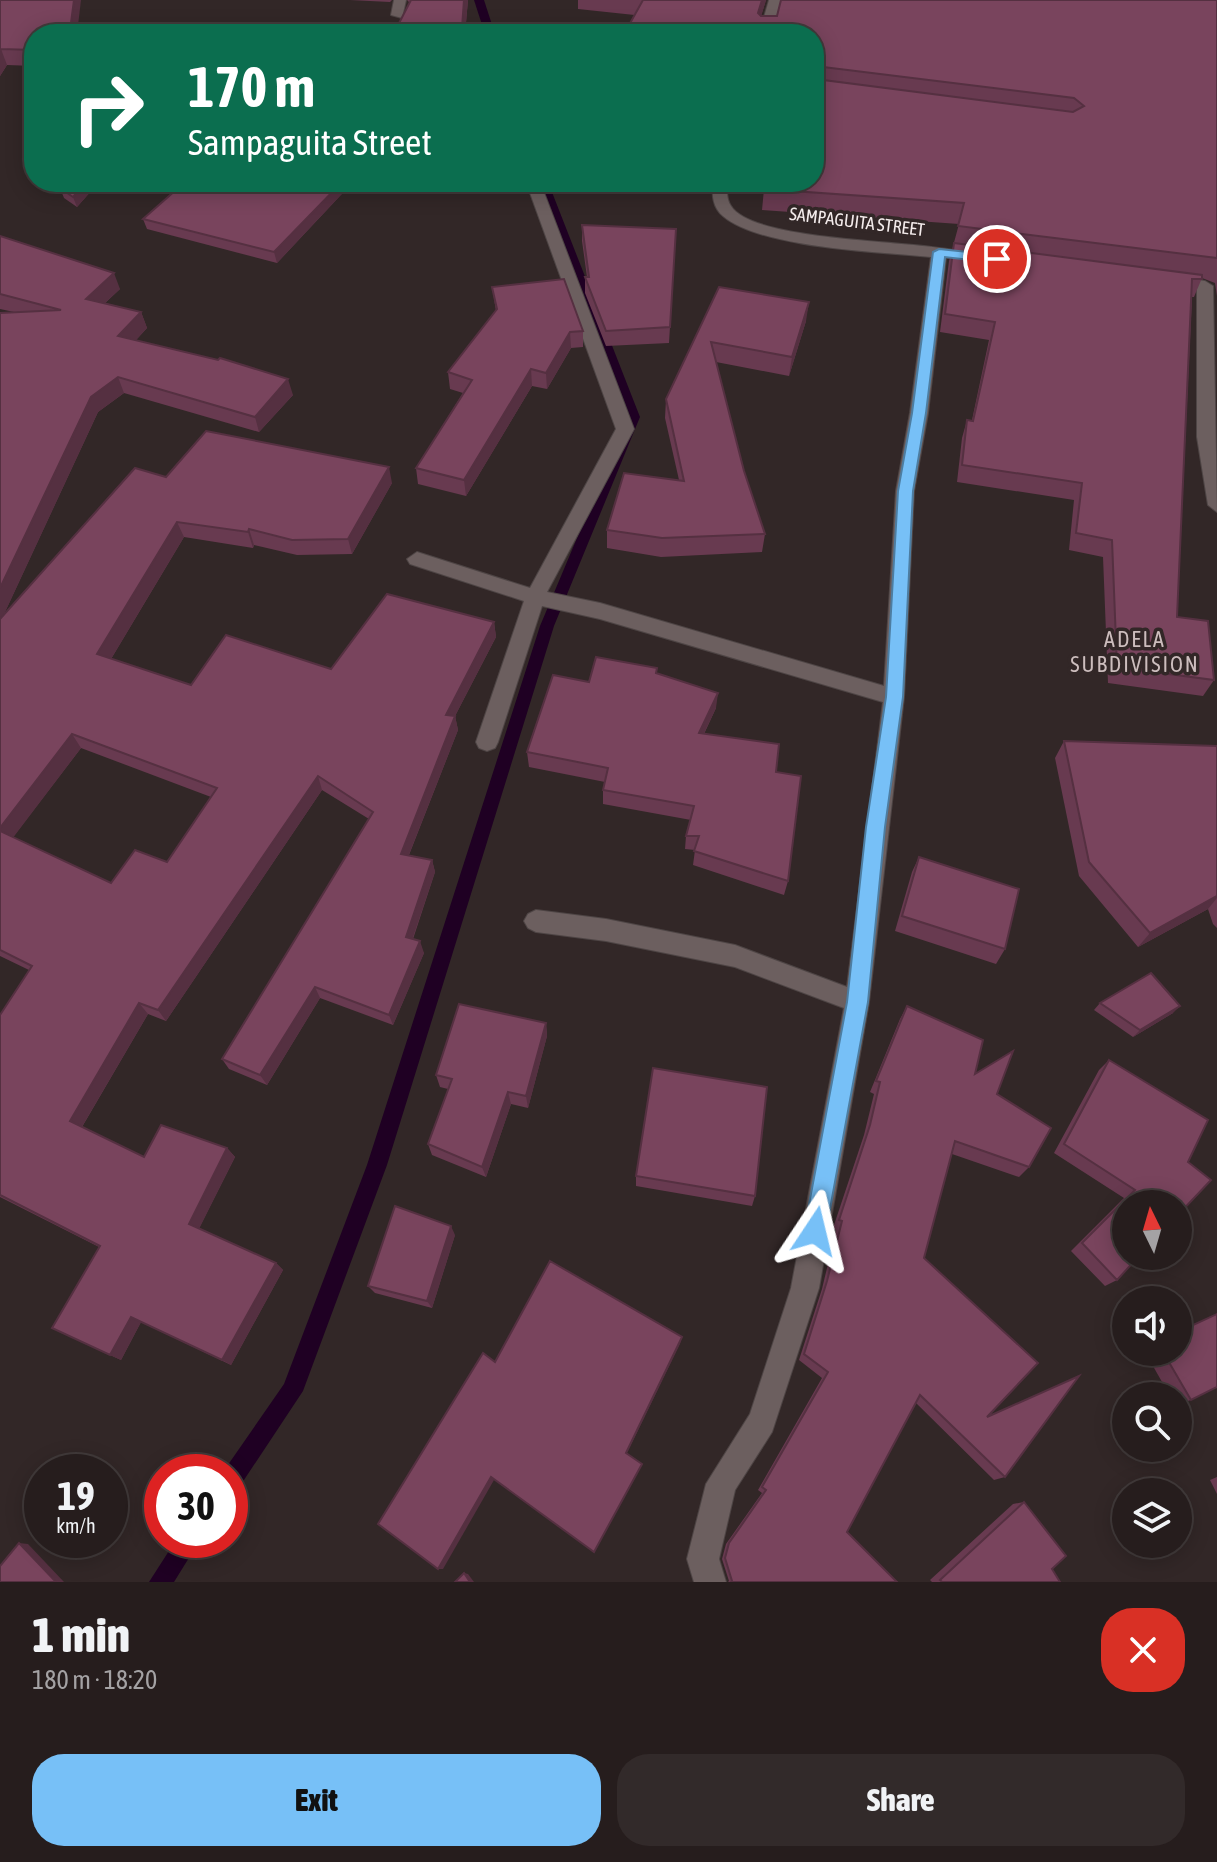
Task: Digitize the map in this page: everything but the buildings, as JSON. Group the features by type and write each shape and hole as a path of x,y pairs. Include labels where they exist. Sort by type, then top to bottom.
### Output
{"street":[{"path":"397,15 400,0"},
{"path":"769,24 775,0"},
{"path":"487,742 539,598 625,429 537,192"},
{"name":"SAMPAGUITA STREET","path":"721,192 721,204 727,214 780,234 971,256"},
{"path":"710,1582 703,1559 721,1484 762,1422 805,1288 857,1002 894,697 905,491 919,413 939,252"},
{"path":"1160,279 1211,287 1211,438 1217,505"},
{"path":"417,559 539,598 600,611 894,697"},
{"path":"536,921 606,930 735,956 857,1002"}],"waterway":[{"path":"479,0 487,24"},
{"path":"248,1455 292,1391 377,1165 547,626 634,417 547,192"},
{"path":"160,1582 177,1558"}],"district":[{"name":"ADELA SUBDIVISION","path":"1135,652"}],"route":[{"path":"815,1231 857,1002 894,697 905,491 919,413 939,252 997,259"}]}
